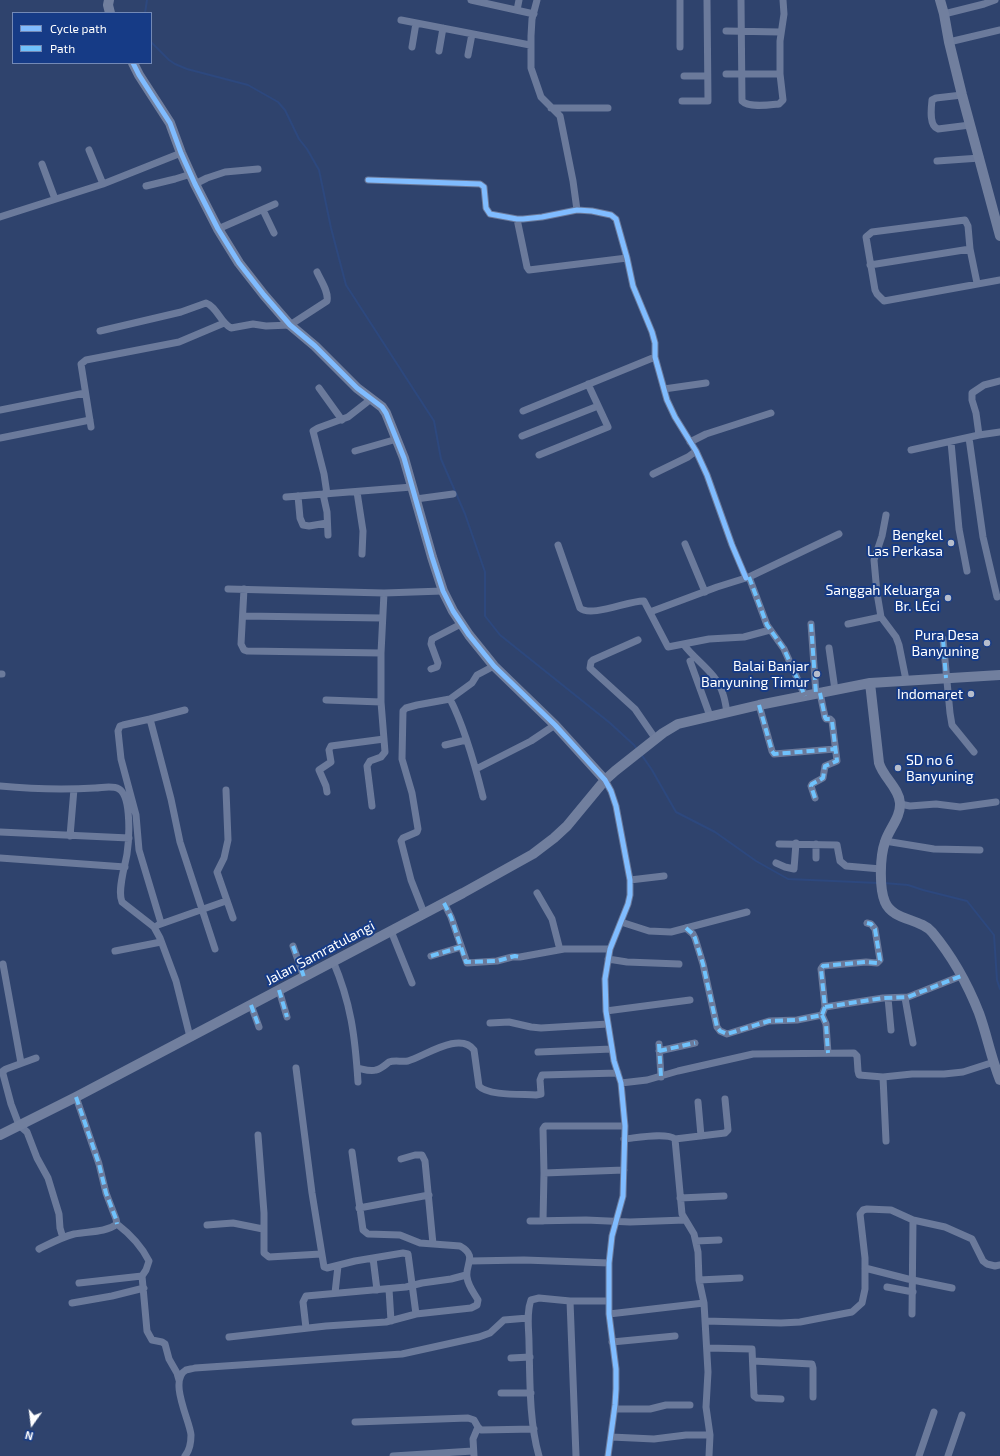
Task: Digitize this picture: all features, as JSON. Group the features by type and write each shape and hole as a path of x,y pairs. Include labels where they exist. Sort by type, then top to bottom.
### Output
{"street":[{"path":"471,0 534,14"},
{"path":"517,10 519,0"},
{"path":"537,0 530,45 533,76 541,97 560,116 573,181 577,210"},
{"path":"680,0 680,47"},
{"path":"682,101 708,101 707,0"},
{"path":"741,0 742,102 747,105 779,104 782,102 780,32 784,14 783,0"},
{"path":"940,0 962,95 1000,236"},
{"path":"944,14 995,0"},
{"path":"401,20 530,45"},
{"path":"412,46 416,23"},
{"path":"439,50 443,28"},
{"path":"949,42 1000,30"},
{"path":"726,32 780,32"},
{"path":"468,55 472,34"},
{"path":"134,64 142,80 170,123 191,174 218,229 239,263 290,325 315,346 357,388 382,407 386,413 397,439 443,591 461,624 494,666 555,725 605,780 609,786 616,806 630,880 630,894 610,949 605,979 606,1011 612,1049 621,1083 625,1126 622,1196 612,1236 609,1263 609,1314 616,1369 615,1409 608,1456"},
{"path":"726,74 780,74"},
{"path":"684,76 707,76"},
{"path":"962,95 936,98 932,100 932,125 935,129 970,125"},
{"path":"551,108 608,108"},
{"path":"89,150 103,184"},
{"path":"0,217 103,184 182,154"},
{"path":"937,161 980,158"},
{"path":"42,164 55,199"},
{"path":"196,184 206,178 225,172 258,169"},
{"path":"146,186 175,180 191,174"},
{"path":"368,180 480,184 484,186 486,208 490,214 517,219 542,217 577,210 592,211 613,216 617,222 628,258 633,286 652,332 655,357 667,400 675,417 696,451 707,475 732,544 770,630 784,649 805,696"},
{"path":"218,229 275,204"},
{"path":"263,210 274,234"},
{"path":"517,219 527,267 529,270 628,258"},
{"path":"977,283 966,221 963,220 872,232 866,237 870,265 877,294 884,301 925,295 977,283 1000,280"},
{"path":"870,265 970,249"},
{"path":"100,331 181,312 206,303 211,306 224,323 231,328 252,324 266,326 290,325 327,301 328,298 326,292 317,272"},
{"path":"0,438 90,424 81,364 86,360 179,342 224,323"},
{"path":"523,411 655,357"},
{"path":"979,436 972,393 984,385 1000,381"},
{"path":"539,456 608,427 588,384"},
{"path":"664,389 706,384"},
{"path":"319,388 342,420"},
{"path":"0,410 85,393"},
{"path":"328,535 324,474 313,431 342,420 372,399"},
{"path":"522,436 598,406"},
{"path":"690,442 706,434 771,414"},
{"path":"912,450 1000,432"},
{"path":"969,438 983,538 997,597"},
{"path":"355,451 397,439"},
{"path":"952,442 960,529 967,571"},
{"path":"653,474 688,457 696,451"},
{"path":"286,497 412,487"},
{"path":"357,492 363,531 362,554"},
{"path":"416,499 453,494"},
{"path":"298,496 300,518 303,525 309,526 327,523"},
{"path":"886,515 882,536 875,555 874,565 881,618 892,632 899,645 906,680"},
{"path":"650,612 748,578 839,534"},
{"path":"685,544 705,592"},
{"path":"558,546 582,610 590,611 642,601 646,603 668,647 709,639 744,637 770,630"},
{"path":"228,589 384,593 443,591"},
{"path":"244,589 241,644 244,650 381,653"},
{"path":"372,806 367,766 370,761 383,756 385,752 381,702 381,653 384,593"},
{"path":"243,616 382,618"},
{"path":"848,624 881,618"},
{"path":"431,670 437,667 438,663 431,644 432,639 461,624"},
{"path":"811,624 818,694 826,719 830,719 832,721 836,762 825,766 823,778 812,784 811,786 815,798"},
{"path":"943,639 952,725 974,752"},
{"path":"638,640 593,660 590,668 635,709 655,738"},
{"path":"684,645 718,683 723,694 727,713"},
{"path":"830,648 834,690"},
{"path":"690,661 710,716"},
{"path":"424,913 411,880 401,841 418,830 412,792 402,759 402,714 406,708 450,699 472,683 477,675 494,666"},
{"name":"Jalan Samratulangi","path":"0,1135 76,1097 493,878 533,854 554,838 573,820 605,780 655,738 678,724 759,705 870,683 1000,675"},
{"path":"870,683 879,763 883,773 898,796 900,804 898,814 885,841 882,854 881,872 884,901 890,909 899,915 924,926 931,931 948,954 961,976 979,1013 1000,1080"},
{"path":"450,699 457,712 476,769 483,797"},
{"path":"326,700 381,702"},
{"path":"759,705 774,754 835,749"},
{"path":"161,923 139,850 136,815 121,759 118,732 120,726 123,725 185,710"},
{"path":"150,719 171,799 180,842 215,949"},
{"path":"476,769 531,741 555,725"},
{"path":"327,792 319,770 330,764 329,750 331,746 384,739"},
{"path":"445,745 466,740"},
{"path":"0,786 74,789 110,787 119,789 125,799 129,825 129,838 120,894 122,902 154,927 176,981 190,1037"},
{"path":"70,836 74,789"},
{"path":"226,790 228,840 224,858 217,872 233,918"},
{"path":"900,804 910,806 936,804 960,807 996,802"},
{"path":"0,832 129,838"},
{"path":"885,841 934,849 980,850"},
{"path":"779,844 796,843 837,845 840,861 846,866 881,872"},
{"path":"776,863 785,867 794,868 796,843"},
{"path":"816,844 816,858"},
{"path":"0,858 125,867"},
{"path":"630,880 664,876"},
{"path":"536,893 552,919 560,950"},
{"path":"154,927 161,923 226,901"},
{"path":"444,903 451,917 466,962 468,963 496,961 512,956 520,957 560,950 610,949"},
{"path":"621,922 649,931 661,933 678,931 747,912"},
{"path":"828,1053 826,1024 822,1015 825,1007 821,970 823,966 866,962 877,963 880,960 875,929 871,924 867,923"},
{"path":"686,928 694,934 703,964 717,1027 720,1030 727,1034 769,1020 797,1020 822,1015"},
{"path":"391,931 412,983"},
{"path":"115,951 161,942"},
{"path":"294,946 304,977"},
{"path":"431,956 461,947"},
{"path":"608,959 627,962 679,964"},
{"path":"333,961 342,983 351,1016 358,1082"},
{"path":"3,964 21,1063"},
{"path":"825,1007 888,998 905,998 961,976"},
{"path":"279,990 287,1016"},
{"path":"888,998 891,1030"},
{"path":"905,998 913,1043"},
{"path":"606,1011 690,1000"},
{"path":"251,1005 259,1027"},
{"path":"490,1023 509,1022 541,1028 608,1024"},
{"path":"357,1068 378,1070 389,1062 408,1061 448,1044 456,1043 472,1047 474,1050 479,1086 482,1089 491,1092 536,1095 541,1094 540,1080 542,1076 618,1073"},
{"path":"661,1077 659,1048 695,1043"},
{"path":"538,1052 612,1049"},
{"path":"621,1083 661,1077 753,1054 854,1053 857,1056 859,1075 883,1077 963,1072 994,1062"},
{"path":"36,1058 3,1071 11,1104 20,1125 26,1132 37,1158 48,1178 59,1214 60,1228 63,1238"},
{"path":"296,1068 321,1254 325,1268 373,1258 403,1253 408,1254"},
{"path":"883,1077 886,1141"},
{"path":"76,1097 99,1164 106,1193 117,1224 133,1239 149,1261 142,1276 147,1331 152,1340 165,1344 169,1359 177,1373 182,1405 191,1434 188,1450 185,1456"},
{"path":"624,1139 662,1136 670,1136 675,1139 727,1132 728,1128 725,1099"},
{"path":"698,1102 701,1136"},
{"path":"542,1221 544,1173 543,1130 545,1126 625,1126"},
{"path":"258,1136 264,1213 264,1253 267,1256 321,1254"},
{"path":"675,1139 682,1214 694,1234 696,1241 699,1280 704,1303 708,1372 706,1407 710,1435 709,1456"},
{"path":"229,1337 306,1328 391,1321 416,1314 475,1307 478,1303 478,1300 469,1285 466,1276 470,1261 469,1254 460,1246 415,1241 406,1236 400,1235 374,1235 365,1233 363,1230 359,1208 352,1152"},
{"path":"401,1159 419,1155 422,1155 424,1158 433,1244"},
{"path":"544,1173 624,1170"},
{"path":"359,1208 428,1195"},
{"path":"680,1198 724,1196"},
{"path":"705,1321 780,1323 800,1322 848,1313 860,1306 864,1299 866,1268 860,1214 861,1211 866,1209 891,1210 914,1220 945,1227 969,1238 974,1242 983,1261 987,1264 995,1266 1000,1265"},
{"path":"530,1221 586,1220 630,1222 685,1220"},
{"path":"912,1314 914,1220"},
{"path":"207,1225 233,1223 263,1229"},
{"path":"39,1249 63,1238 80,1233 110,1229 117,1224"},
{"path":"696,1241 719,1240"},
{"path":"415,1241 408,1254 411,1286 416,1314"},
{"path":"373,1258 377,1290"},
{"path":"470,1261 524,1260 609,1263"},
{"path":"335,1293 338,1266"},
{"path":"866,1268 952,1288"},
{"path":"79,1283 142,1276"},
{"path":"306,1328 303,1302 305,1297 389,1289 451,1280 466,1276"},
{"path":"699,1280 740,1278"},
{"path":"887,1287 913,1292"},
{"path":"72,1303 112,1296 144,1288"},
{"path":"389,1289 391,1321"},
{"path":"539,1456 536,1446 531,1393 528,1318 531,1300 535,1298 609,1302"},
{"path":"570,1301 576,1456"},
{"path":"609,1314 704,1303"},
{"path":"179,1380 182,1373 186,1370 195,1368 386,1356 417,1352 486,1335 504,1320 528,1318"},
{"path":"612,1342 675,1336"},
{"path":"707,1348 751,1348 753,1350 754,1396 757,1398 781,1399"},
{"path":"511,1358 530,1357"},
{"path":"753,1361 812,1364 813,1396"},
{"path":"501,1393 531,1393"},
{"path":"615,1409 650,1410 666,1405 690,1405"},
{"path":"919,1456 934,1412"},
{"path":"948,1456 962,1415"},
{"path":"355,1422 468,1418 474,1420 478,1427 486,1430 534,1429"},
{"path":"393,1456 473,1454 473,1439 478,1427"},
{"path":"611,1437 654,1439 710,1435"}],"waterway":[{"path":"145,12 147,0"},
{"path":"152,43 175,64 187,69 248,85 278,102 285,110 299,139 307,149 319,170 331,228 346,285 434,421 441,459 465,514 485,572 485,616 500,635 610,723 637,749"},
{"path":"641,754 676,812 715,832 756,861 788,879 878,883"},
{"path":"884,883 908,885 967,901 994,935 997,980 1000,989"}],"marked path":[{"path":"749,577 767,625 784,649 805,696"},
{"path":"811,624 816,694"},
{"path":"943,639 946,678"},
{"path":"815,798 811,786 812,784 823,778 825,766 837,761 832,721 830,719 826,719 825,717 820,693"},
{"path":"759,705 774,754 835,749"},
{"path":"444,903 451,917 466,962 497,961 515,956 520,957"},
{"path":"686,928 695,938 703,964 717,1027 720,1031 727,1034 769,1021 797,1020 822,1015 825,1007 821,969 823,966 866,962 877,963 880,960 875,929 871,924 867,923"},
{"path":"293,946 304,977"},
{"path":"431,956 461,947"},
{"path":"825,1007 883,998 908,997 961,976"},
{"path":"279,990 287,1017"},
{"path":"251,1005 259,1027"},
{"path":"822,1015 826,1024 828,1053"},
{"path":"659,1051 695,1043"},
{"path":"659,1044 661,1077"},
{"path":"76,1097 99,1164 106,1193 117,1224"}],"cycle path":[{"path":"134,64 170,123 195,184 218,229 239,263 290,325 315,346 357,388 382,407 386,413 404,458 443,591 453,611 469,635 494,666 555,725 605,780 611,791 616,806 630,880 630,895 628,904 610,949 605,979 606,1011 614,1061 621,1083 625,1126 623,1196 612,1236 609,1263 609,1314 616,1369 616,1389 608,1456"},
{"path":"368,180 480,184 484,187 486,208 490,214 517,219 542,217 577,210 611,215 616,219 633,286 652,332 655,343 655,357 667,400 675,417 696,451 707,475 732,545 746,578"}],"place":[{"name":"Bengkel Las Perkasa","path":"951,543"},
{"name":"Sanggah Keluarga Br. LEci","path":"948,598"},
{"name":"Pura Desa Banyuning","path":"987,643"},
{"name":"Balai Banjar Banyuning Timur","path":"817,674"},
{"name":"Indomaret","path":"971,694"},
{"name":"SD no 6 Banyuning","path":"898,768"}]}
